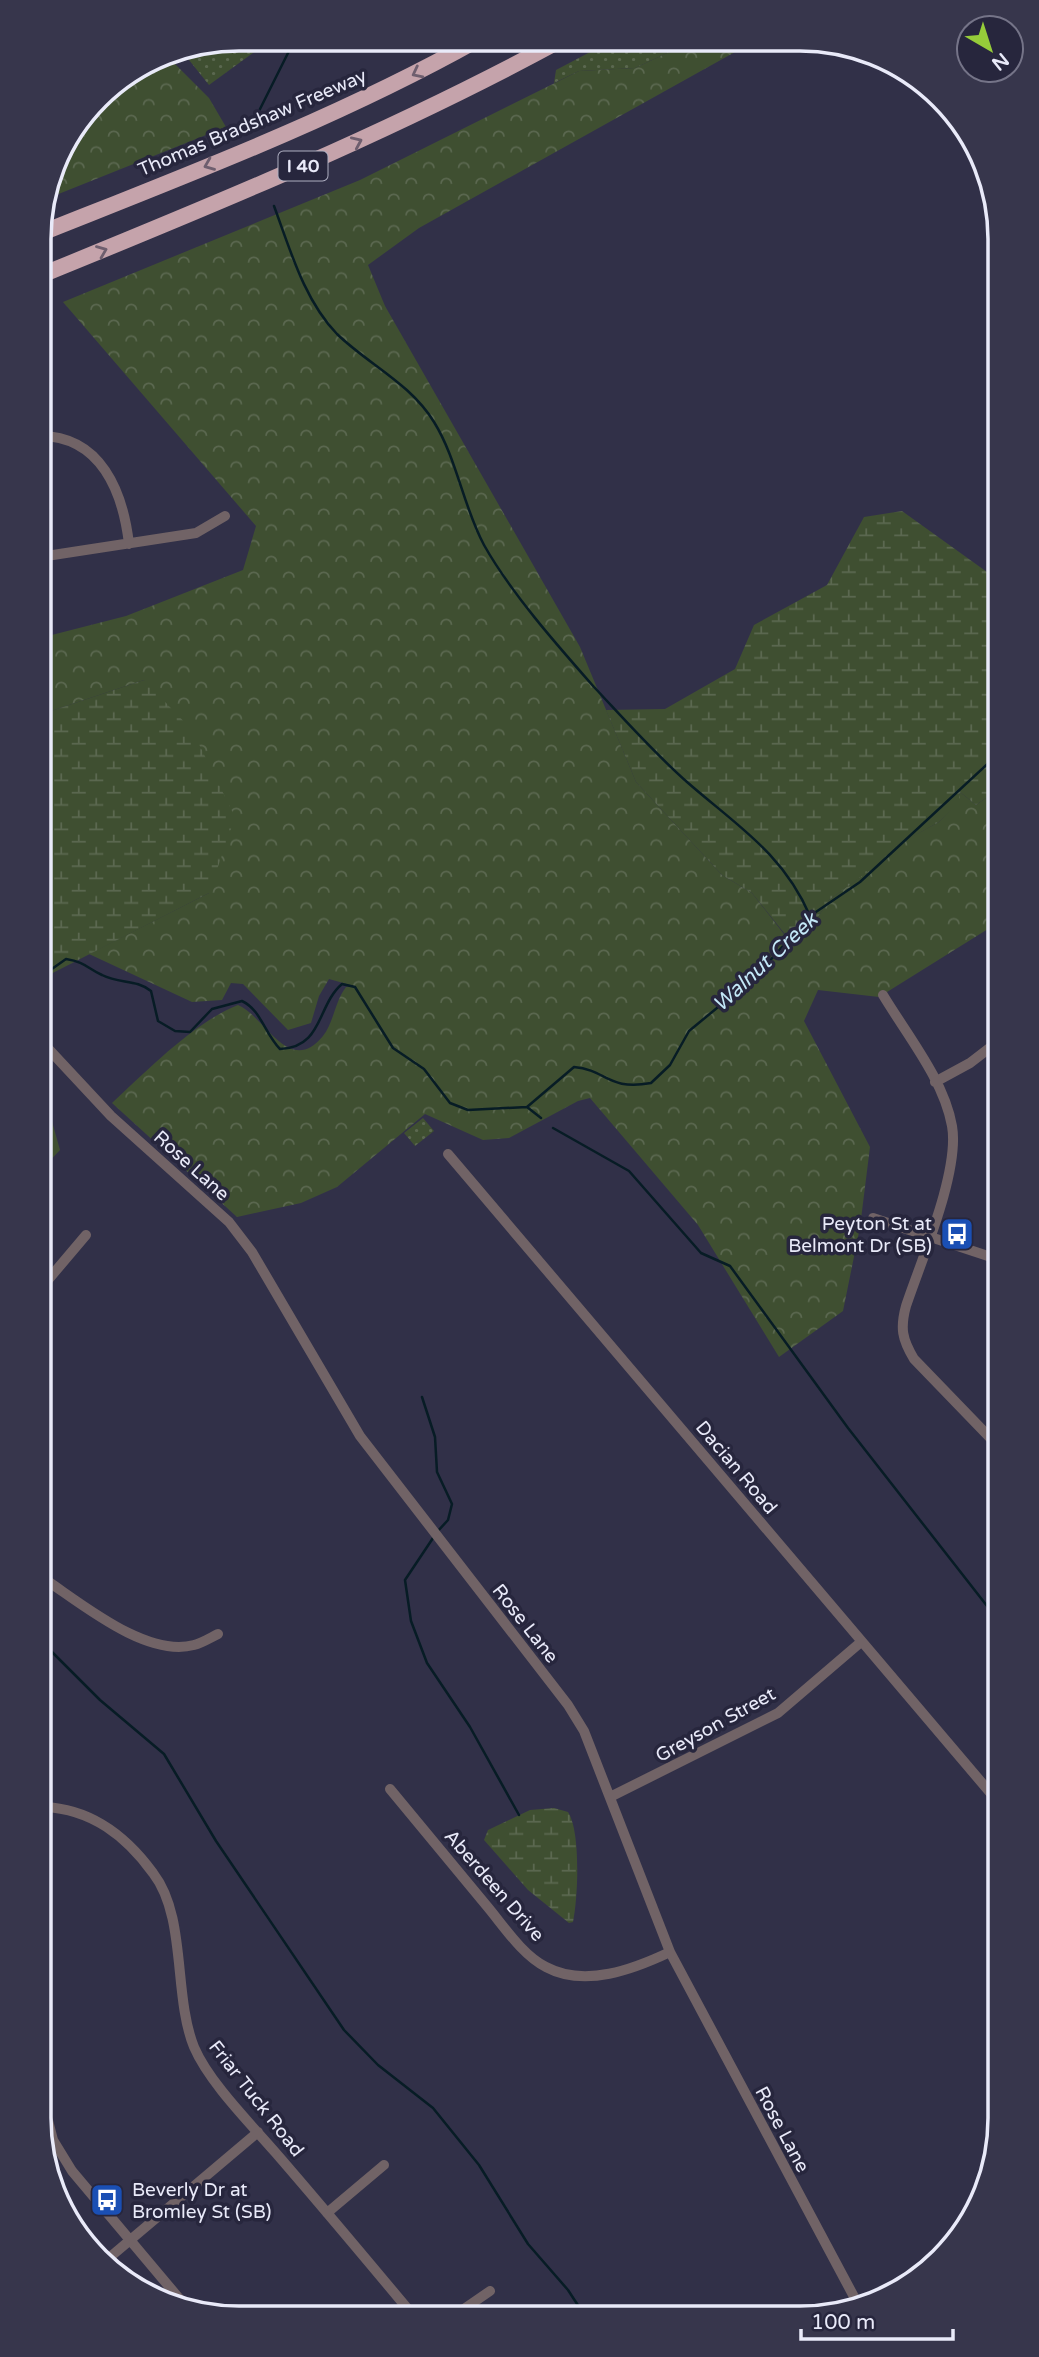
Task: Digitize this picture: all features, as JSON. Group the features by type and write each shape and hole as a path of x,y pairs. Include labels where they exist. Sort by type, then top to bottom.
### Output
{"highway":[{"name":"Thomas Bradshaw Freeway","path":"51,229 289,131 415,75 458,51"},
{"name":"I 40","path":"51,271 204,209 418,115 538,51"}],"street":[{"path":"51,438 71,443 104,468 119,491 130,544"},
{"path":"51,555 196,533 225,516"},
{"path":"883,995 935,1082 952,1125 954,1146 949,1173 901,1326 904,1343 914,1359 988,1436"},
{"path":"935,1082 970,1063 988,1049"},
{"name":"Rose Lane","path":"51,1052 111,1116 229,1222 252,1252 360,1436 568,1705 584,1731 670,1952 855,2298"},
{"name":"Dacian Road","path":"448,1154 988,1790"},
{"path":"873,1218 988,1256"},
{"path":"51,1278 86,1236"},
{"path":"51,1583 136,1637 162,1646 192,1646 218,1634"},
{"name":"Greyson Street","path":"610,1797 778,1713 861,1642"},
{"name":"Aberdeen Drive","path":"390,1789 508,1931 546,1967 572,1974 607,1975 641,1966 670,1952"},
{"name":"Friar Tuck Road","path":"51,1808 82,1814 117,1832 156,1876 167,1899 185,2014 194,2047 208,2070 258,2132 405,2306"},
{"path":"111,2256 258,2132"},
{"path":"52,2135 72,2171 177,2295"},
{"path":"327,2213 384,2165"},
{"path":"469,2306 490,2291"}],"green space":[{"path":"226,51 256,51 209,85 188,58"},
{"path":"592,51 672,51 635,68 579,71 554,83 556,70"},
{"path":"672,51 737,51 419,228 368,265 385,306 580,647 636,782 722,875 752,893 787,938 818,917 829,900 876,865 893,847 939,822 957,803 960,792 976,805 988,797 988,929 879,997 818,990 804,1021 870,1147 860,1227 843,1311 779,1357 698,1225 590,1098 578,1101 509,1138 483,1140 425,1114 337,1187 301,1203 237,1217 112,1103 188,1035 238,1005 288,1047 299,1050 311,1047 327,1030 346,987 354,986 329,979 319,996 311,1023 288,1030 243,984 231,983 222,1000 192,1002 89,954 209,893 144,680 51,711 51,635 126,616 243,570 256,526 63,302 360,180 579,71 635,68"},
{"path":"174,63 209,98 226,127 56,195 70,155 89,124 124,89 155,70"},
{"path":"902,511 988,574 988,797 976,805 960,792 958,803 939,822 894,847 877,865 829,900 818,917 788,938 752,893 722,875 636,782 606,710 665,709 735,669 754,625 827,585 864,517"},
{"path":"144,680 192,730 235,817 209,893 51,974 51,711"},
{"path":"51,1118 60,1150 51,1160"},
{"path":"423,1118 434,1131 415,1146 404,1133"},
{"path":"554,1808 568,1812 577,1849 576,1898 573,1922 569,1923 528,1890 484,1840 488,1830 530,1810"}],"waterway":[{"path":"256,117 289,51"},
{"path":"274,206 299,273 325,321 349,345 413,396 434,422 449,451 484,545 521,600 594,687 651,748 772,857 799,894 810,916"},
{"name":"Walnut Creek","path":"51,970 66,959 72,960 109,978 145,987 151,991 158,1021 175,1031 190,1032 212,1009 242,1001 254,1010 280,1049 294,1047 312,1034 328,1003 342,984 355,987 393,1048 424,1069 450,1103 468,1110 527,1107 574,1067 625,1084 651,1083 670,1065 689,1031 757,975 810,916 860,882 988,763"},
{"path":"527,1107 541,1118"},
{"path":"553,1128 629,1171 701,1253 730,1266 848,1428 988,1607"},
{"path":"422,1397 435,1437 437,1472 452,1504 448,1520 437,1532"},
{"path":"433,1538 405,1580 411,1621 427,1663 470,1727 519,1815"},
{"path":"51,1651 100,1700 164,1754 216,1841 344,2030 378,2065 433,2108 479,2165 528,2244 578,2306"}],"place":[{"name":"Peyton St at Belmont Dr (SB)","path":"957,1234"},
{"name":"Beverly Dr at Bromley St (SB)","path":"107,2200"}]}
